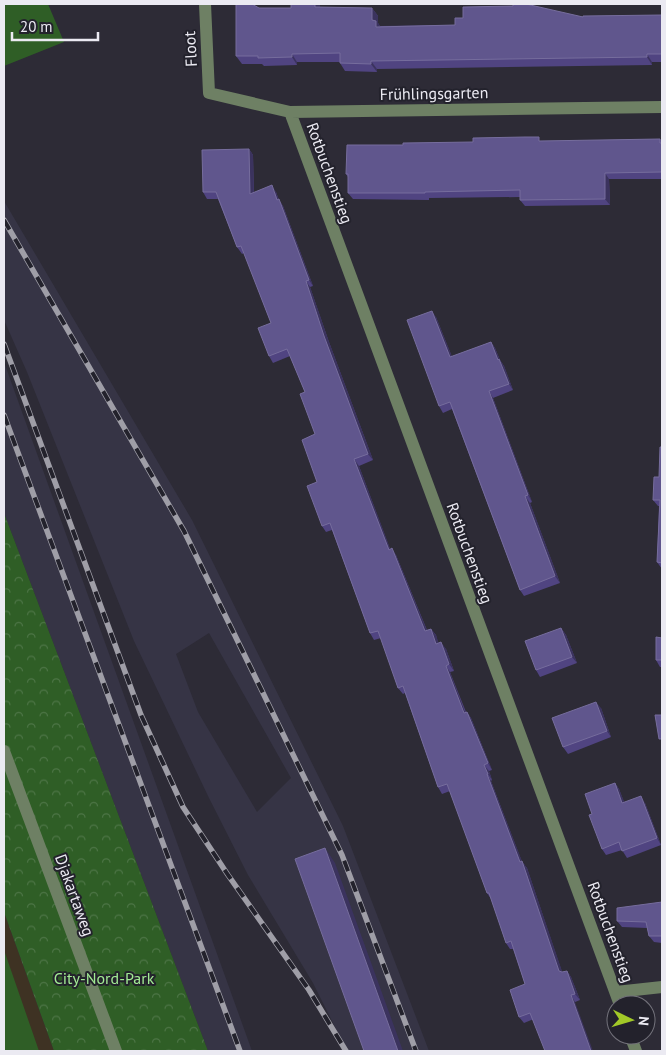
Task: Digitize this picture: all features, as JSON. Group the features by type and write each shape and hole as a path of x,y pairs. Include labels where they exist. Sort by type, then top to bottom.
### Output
{"street":[{"name":"Floot","path":"205,4 209,93"},
{"name":"Frühlingsgarten","path":"209,93 290,112 662,107"},
{"name":"Rotbuchenstieg","path":"290,112 617,995"},
{"name":"Djakartaweg","path":"4,751 116,1051"},
{"path":"616,992 662,987"}],"shaded area":[{"path":"4,201 192,520 343,826 429,1051 347,1051 313,983 248,875 134,641 27,372 4,320","holes":["209,633 291,778 257,812 198,712 176,654"]},
{"path":"4,362 252,1051 208,1051 4,513"},
{"path":"4,912 54,1051 4,1051"}],"green space":[{"path":"4,4 48,4 64,42 4,66"},
{"name":"City-Nord-Park","path":"4,513 208,1051 54,1051 4,912"},
{"path":"4,950 39,1051 4,1051"}],"building":[{"path":"236,4 252,4 259,8 291,8 291,4 315,4 315,7 372,8 372,20 376,21 376,27 455,25 455,18 463,18 463,7 513,6 513,4 526,4 583,17 662,15 662,54 647,54 647,57 371,61 371,64 340,63 340,53 292,54 292,57 258,58 258,56 236,56"},
{"path":"539,137 539,141 660,139 660,143 662,143 662,172 605,173 605,199 520,200 520,190 348,193 348,174 346,174 347,145 403,145 403,143 473,142 473,138"},
{"path":"249,149 250,194 272,185 277,200 279,199 309,280 306,281 324,336 368,454 354,459 389,550 392,548 425,631 431,629 436,644 441,642 449,664 446,666 464,713 467,712 488,763 484,765 487,774 520,862 522,861 559,971 567,971 575,994 571,995 591,1051 545,1051 530,1013 519,1017 510,990 525,984 511,941 506,943 447,784 438,787 403,686 398,688 378,631 370,633 330,523 322,526 307,486 317,482 302,440 315,434 300,394 305,392 287,349 269,356 258,328 271,323 241,246 237,247 216,192 203,192 202,150"},
{"path":"432,311 450,357 491,342 509,384 489,391 528,495 525,496 555,576 520,590 450,402 439,406 407,320"},
{"path":"660,447 662,447 662,563 657,562 660,500 653,500 654,477 659,477"},
{"path":"561,628 572,657 536,670 525,641"},
{"path":"656,637 662,638 662,660 656,660"},
{"path":"596,702 607,731 563,747 552,718"},
{"path":"655,715 662,715 662,739 659,739"},
{"path":"615,783 622,803 641,796 657,838 622,851 619,842 602,849 589,815 592,814 585,794"},
{"path":"325,848 398,1051 364,1051 295,859"},
{"path":"662,902 662,936 649,936 646,922 617,921 617,908"}],"railway":[{"path":"4,220 184,531 342,855 416,1051"},
{"path":"4,344 141,715 183,807 309,990 346,1051"},
{"path":"4,415 240,1051"}]}
